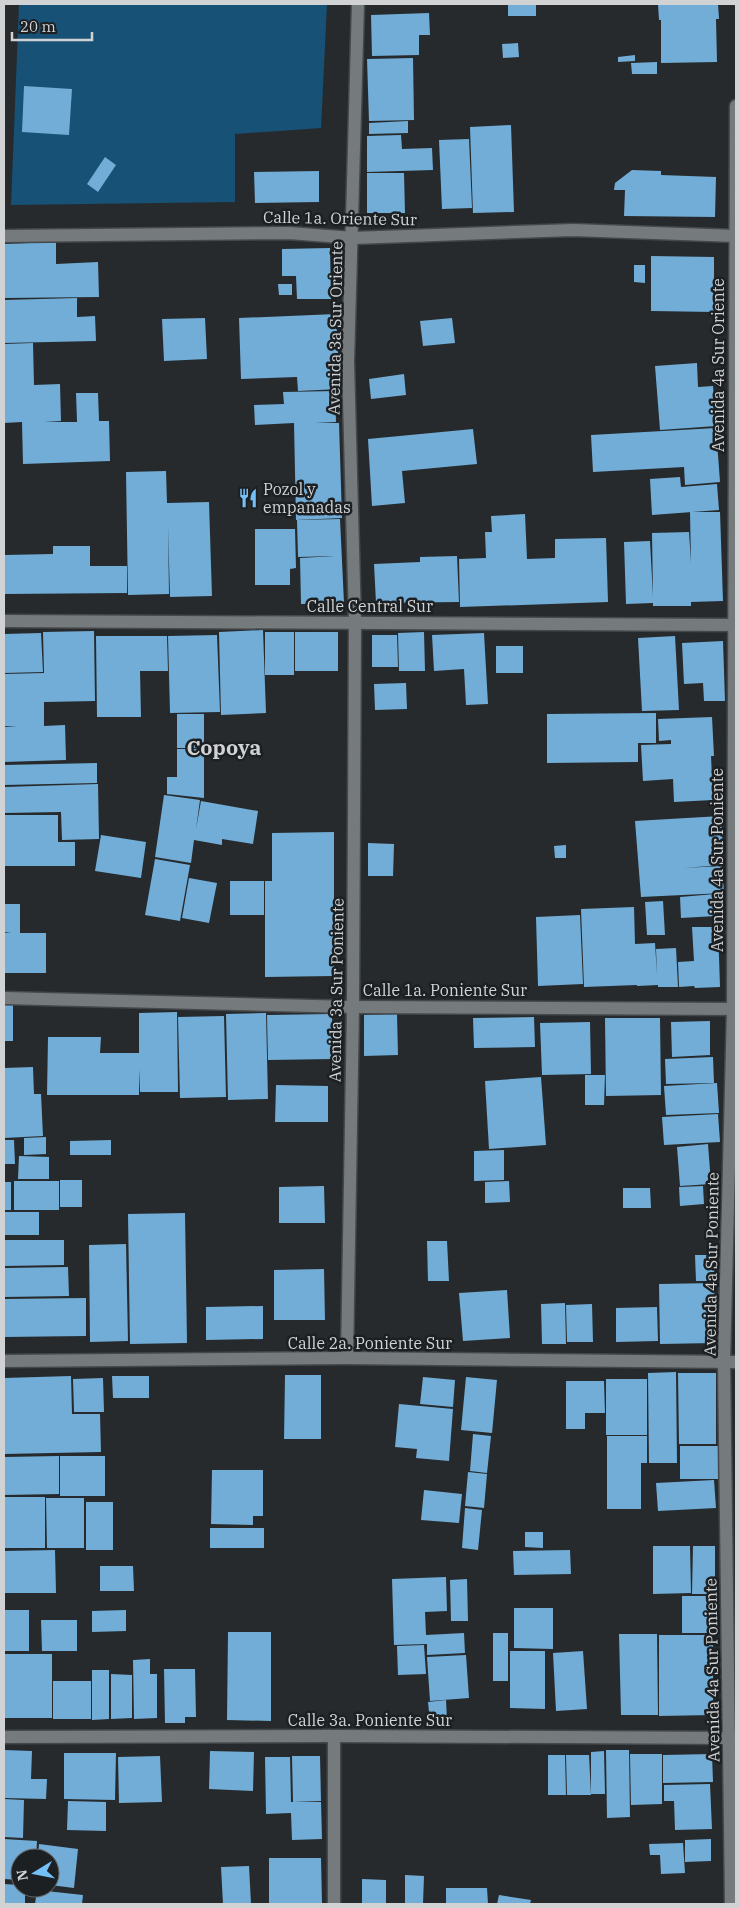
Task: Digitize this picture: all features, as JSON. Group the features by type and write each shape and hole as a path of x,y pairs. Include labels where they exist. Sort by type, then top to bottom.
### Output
{"street":[{"name":"Avenida 3a Sur Oriente","path":"355,622 348,362 358,4"},
{"name":"Avenida 4a Sur Oriente","path":"735,625 736,106"},
{"name":"Calle 1a. Oriente Sur","path":"4,236 289,233 352,238 573,230 735,236"},
{"name":"Calle Central Sur","path":"4,621 735,625"},
{"name":"Avenida 3a Sur Poniente","path":"347,1358 353,1007 355,622"},
{"name":"Avenida 4a Sur Poniente","path":"731,1904 733,1738 730,1362 735,1009 735,625"},
{"name":"Calle 1a. Poniente Sur","path":"4,998 353,1007 735,1009"},
{"name":"Calle 2a. Poniente Sur","path":"4,1361 347,1358 730,1362"},
{"path":"334,1736 334,1904"},
{"name":"Calle 3a. Poniente Sur","path":"4,1737 733,1738"}],"shaded area":[{"path":"19,4 327,4 321,128 235,134 235,202 11,205"}],"building":[{"path":"508,4 536,4 536,16 508,16"},
{"path":"658,4 718,4 719,19 716,19 717,62 661,63 661,20 659,20"},
{"path":"429,13 430,35 419,35 419,55 372,56 371,15"},
{"path":"518,43 519,57 503,58 502,44"},
{"path":"635,55 635,61 618,62 618,57"},
{"path":"413,58 414,120 369,121 367,59"},
{"path":"657,62 657,74 632,74 631,63"},
{"path":"24,86 72,89 69,135 22,132"},
{"path":"408,121 408,133 369,134 369,123"},
{"path":"511,125 514,212 473,213 470,127"},
{"path":"401,135 402,149 432,148 433,170 367,172 367,136"},
{"path":"469,139 472,208 442,209 439,140"},
{"path":"105,157 116,165 98,192 87,184"},
{"path":"632,170 661,171 661,175 716,177 715,217 624,216 625,190 614,190 615,183"},
{"path":"319,171 319,202 255,203 254,172"},
{"path":"367,173 404,173 405,213 367,213"},
{"path":"56,242 56,264 98,262 99,297 4,298 4,244"},
{"path":"330,248 331,299 297,299 296,276 282,276 282,249"},
{"path":"651,256 714,257 714,312 651,311"},
{"path":"634,265 645,265 645,283 634,282"},
{"path":"278,284 292,284 292,295 279,295"},
{"path":"77,298 77,317 95,316 96,341 4,343 4,300"},
{"path":"336,314 340,389 298,391 297,377 241,379 239,318"},
{"path":"205,318 207,359 164,361 162,319"},
{"path":"452,318 455,343 423,346 420,321"},
{"path":"33,343 34,385 60,384 61,421 44,422 77,422 76,393 98,393 99,421 109,421 110,461 23,464 22,422 4,423 4,344"},
{"path":"697,363 698,387 713,386 716,426 660,430 655,366"},
{"path":"404,374 406,395 371,399 369,379"},
{"path":"335,391 336,422 315,423 339,423 342,518 296,520 294,423 255,425 254,405 284,404 283,392"},
{"path":"716,428 720,482 685,485 684,467 593,472 591,435"},
{"path":"473,429 477,464 402,471 405,503 372,506 368,439"},
{"path":"166,471 167,503 209,502 212,596 170,597 168,526 169,594 128,595 126,472"},
{"path":"680,477 681,487 717,484 719,510 652,515 650,479"},
{"path":"690,512 720,512 723,601 691,602 691,606 653,606 653,603 626,604 624,542 650,541 653,597 652,533 689,532 691,563"},
{"path":"525,514 527,559 555,558 555,539 606,538 608,602 460,607 459,559 486,558 485,532 492,532 491,516"},
{"path":"340,519 344,603 301,604 300,558 335,556 298,557 297,520"},
{"path":"255,529 295,529 296,568 290,569 290,585 255,585"},
{"path":"53,546 90,546 90,566 127,566 127,593 4,594 4,555 53,554"},
{"path":"457,556 459,602 376,603 374,564 420,562 420,557"},
{"path":"263,630 266,713 221,715 219,632"},
{"path":"94,631 95,701 44,702 44,726 65,725 66,760 4,762 4,727 17,727 4,726 4,674 44,673 43,632"},
{"path":"265,632 294,632 294,675 265,675"},
{"path":"295,632 338,632 338,671 295,671"},
{"path":"424,632 425,671 399,671 398,633"},
{"path":"41,633 43,672 4,673 4,634"},
{"path":"484,633 488,704 466,705 464,669 434,671 432,635"},
{"path":"217,635 220,712 170,713 168,636"},
{"path":"372,635 397,635 398,667 372,667"},
{"path":"96,636 167,636 168,671 140,671 141,717 97,717"},
{"path":"675,636 679,710 642,711 638,638"},
{"path":"723,641 725,701 704,701 703,683 684,684 682,643"},
{"path":"496,646 523,646 523,673 496,673"},
{"path":"406,683 407,709 375,710 374,684"},
{"path":"656,713 656,743 638,743 638,762 547,763 547,714"},
{"path":"177,714 204,714 204,748 177,748"},
{"path":"712,717 714,756 711,756 713,800 674,802 673,779 643,781 641,745 671,744 671,740 659,741 658,719"},
{"path":"177,749 204,749 204,798 167,794 167,777 177,777"},
{"path":"97,763 97,783 4,785 4,765"},
{"path":"98,784 99,839 62,840 61,812 4,813 4,787"},
{"path":"164,795 200,800 196,829 201,801 258,811 253,844 222,839 222,845 194,840 191,863 155,857"},
{"path":"4,815 58,815 58,842 75,842 75,866 4,866"},
{"path":"721,816 724,865 683,868 722,866 724,893 641,897 635,821"},
{"path":"334,832 334,976 265,977 265,881 272,881 272,833"},
{"path":"101,835 146,842 141,878 95,871"},
{"path":"368,843 394,844 393,876 368,876"},
{"path":"566,845 566,858 555,858 554,846"},
{"path":"155,859 190,865 180,921 145,915"},
{"path":"189,878 217,883 209,923 182,918"},
{"path":"230,881 264,881 264,915 230,915"},
{"path":"715,894 716,916 681,918 680,897"},
{"path":"663,901 665,935 647,935 645,902"},
{"path":"4,904 20,904 20,933 46,933 46,973 4,973 4,933 11,933 4,932"},
{"path":"634,907 635,944 655,943 657,975 656,949 676,948 678,987 637,985 584,987 581,909"},
{"path":"580,915 583,984 538,986 536,917"},
{"path":"692,927 718,927 720,987 679,987 678,962 694,961"},
{"path":"4,1004 13,1004 13,1041 4,1041"},
{"path":"177,1012 178,1092 140,1092 139,1069 139,1095 47,1095 48,1037 101,1037 100,1053 139,1053 139,1013"},
{"path":"266,1013 268,1099 228,1100 226,1014"},
{"path":"332,1014 333,1059 268,1060 267,1015"},
{"path":"397,1014 398,1055 364,1056 364,1015"},
{"path":"224,1016 226,1097 180,1098 178,1017"},
{"path":"534,1017 535,1047 474,1048 473,1018"},
{"path":"605,1018 660,1018 661,1095 606,1096"},
{"path":"710,1021 710,1055 672,1057 671,1022"},
{"path":"590,1022 591,1074 542,1075 540,1023"},
{"path":"713,1057 714,1083 666,1084 665,1059"},
{"path":"33,1067 34,1094 41,1094 43,1136 4,1138 4,1068"},
{"path":"585,1075 605,1075 604,1105 585,1105"},
{"path":"541,1077 546,1145 489,1149 485,1081"},
{"path":"717,1083 719,1113 666,1115 664,1086"},
{"path":"276,1085 328,1086 328,1122 275,1122"},
{"path":"718,1114 720,1142 664,1145 662,1117"},
{"path":"46,1137 46,1154 24,1155 24,1138"},
{"path":"4,1140 14,1140 15,1164 4,1164"},
{"path":"111,1140 111,1155 70,1155 70,1141"},
{"path":"708,1144 711,1184 680,1186 677,1147"},
{"path":"504,1150 504,1180 474,1181 474,1151"},
{"path":"19,1156 49,1157 49,1179 18,1179"},
{"path":"60,1180 82,1180 82,1207 60,1207"},
{"path":"14,1181 59,1181 59,1210 14,1210"},
{"path":"509,1181 510,1202 485,1203 485,1182"},
{"path":"4,1182 11,1182 11,1210 4,1210"},
{"path":"324,1186 325,1223 279,1223 279,1187"},
{"path":"703,1186 704,1204 680,1206 679,1187"},
{"path":"623,1188 650,1188 651,1208 623,1208"},
{"path":"4,1212 39,1212 39,1235 4,1235"},
{"path":"185,1213 187,1343 130,1344 128,1214"},
{"path":"4,1240 64,1240 64,1265 4,1266"},
{"path":"427,1241 447,1241 449,1281 428,1281"},
{"path":"126,1244 128,1341 90,1342 89,1245"},
{"path":"695,1255 714,1255 715,1281 696,1281"},
{"path":"68,1267 69,1296 4,1297 4,1268"},
{"path":"324,1269 325,1320 274,1320 274,1270"},
{"path":"715,1283 716,1343 660,1344 659,1284"},
{"path":"507,1290 510,1338 463,1341 459,1293"},
{"path":"86,1298 86,1336 4,1337 4,1299"},
{"path":"565,1303 566,1344 542,1344 541,1304"},
{"path":"592,1304 593,1342 567,1342 566,1305"},
{"path":"263,1306 263,1339 206,1340 206,1307"},
{"path":"657,1307 658,1341 616,1342 616,1308"},
{"path":"676,1372 677,1463 649,1463 648,1373"},
{"path":"678,1373 716,1373 716,1444 679,1444"},
{"path":"285,1375 321,1375 321,1439 284,1439"},
{"path":"71,1376 72,1414 100,1414 101,1452 4,1454 4,1378"},
{"path":"112,1376 149,1376 149,1398 113,1398"},
{"path":"423,1377 455,1380 453,1407 420,1404"},
{"path":"466,1377 497,1380 492,1433 461,1430"},
{"path":"103,1378 104,1412 74,1412 73,1379"},
{"path":"606,1379 647,1379 647,1435 606,1435"},
{"path":"566,1381 604,1381 605,1413 585,1413 585,1429 566,1429"},
{"path":"399,1404 453,1409 449,1461 416,1458 417,1449 395,1447"},
{"path":"473,1434 491,1436 487,1473 470,1471"},
{"path":"607,1436 647,1436 647,1463 641,1463 641,1509 607,1509"},
{"path":"680,1446 719,1446 719,1479 680,1479"},
{"path":"59,1456 59,1494 4,1495 4,1457"},
{"path":"60,1456 105,1456 105,1496 60,1496"},
{"path":"212,1470 263,1470 263,1516 253,1516 253,1525 211,1524"},
{"path":"468,1472 487,1474 484,1508 465,1506"},
{"path":"714,1480 716,1508 658,1511 656,1483"},
{"path":"424,1490 462,1494 459,1523 421,1520"},
{"path":"4,1497 45,1497 45,1548 4,1548"},
{"path":"46,1498 84,1498 84,1548 47,1548"},
{"path":"86,1502 113,1502 113,1550 86,1550"},
{"path":"465,1508 482,1510 478,1550 462,1548"},
{"path":"210,1528 264,1528 264,1548 210,1548"},
{"path":"525,1532 543,1532 543,1548 525,1547"},
{"path":"653,1546 690,1546 691,1593 653,1594"},
{"path":"693,1546 715,1546 715,1594 692,1594"},
{"path":"55,1550 56,1593 4,1593 4,1551"},
{"path":"570,1550 571,1574 514,1575 513,1551"},
{"path":"100,1566 133,1566 134,1591 100,1591"},
{"path":"446,1577 447,1611 425,1612 426,1635 464,1633 465,1653 427,1655 427,1644 394,1645 392,1579"},
{"path":"467,1579 468,1621 451,1621 450,1580"},
{"path":"682,1596 713,1596 713,1633 682,1633"},
{"path":"514,1608 553,1608 553,1649 514,1648"},
{"path":"4,1610 29,1610 29,1651 4,1651"},
{"path":"126,1610 126,1631 92,1632 92,1611"},
{"path":"41,1620 77,1620 77,1651 42,1651"},
{"path":"228,1632 271,1632 271,1721 227,1720"},
{"path":"493,1633 508,1633 508,1681 493,1681"},
{"path":"619,1634 657,1634 658,1715 621,1715"},
{"path":"659,1635 713,1635 713,1715 659,1716"},
{"path":"424,1645 426,1674 398,1675 397,1646"},
{"path":"510,1651 545,1651 545,1709 510,1708"},
{"path":"583,1651 587,1709 556,1711 553,1653"},
{"path":"4,1654 52,1654 52,1718 4,1718"},
{"path":"466,1655 469,1698 430,1701 427,1657"},
{"path":"150,1659 150,1674 157,1674 157,1718 134,1719 133,1660"},
{"path":"164,1669 195,1669 196,1717 185,1717 185,1723 165,1723"},
{"path":"92,1670 109,1670 109,1719 92,1720"},
{"path":"111,1674 132,1675 132,1718 111,1719"},
{"path":"53,1681 91,1681 91,1719 53,1719"},
{"path":"446,1700 447,1720 430,1721 428,1702"},
{"path":"4,1750 32,1751 31,1779 47,1779 46,1799 4,1798"},
{"path":"606,1750 629,1750 630,1817 607,1818"},
{"path":"210,1751 254,1752 253,1791 209,1789"},
{"path":"604,1751 605,1794 591,1794 591,1752"},
{"path":"64,1753 116,1753 115,1800 64,1799"},
{"path":"630,1754 662,1754 662,1804 631,1805"},
{"path":"712,1754 713,1782 663,1783 663,1755"},
{"path":"548,1755 565,1755 566,1795 548,1795"},
{"path":"566,1755 589,1755 591,1795 567,1795"},
{"path":"160,1756 162,1802 119,1803 118,1757"},
{"path":"292,1756 320,1756 321,1801 293,1802"},
{"path":"265,1757 290,1757 291,1802 321,1802 322,1839 292,1840 291,1813 266,1814"},
{"path":"710,1784 712,1829 675,1830 674,1801 664,1801 664,1785"},
{"path":"4,1799 24,1800 23,1838 4,1837"},
{"path":"68,1801 106,1802 106,1831 67,1830"},
{"path":"4,1839 37,1841 37,1848 10,1848 10,1879 4,1879"},
{"path":"711,1839 711,1861 685,1862 685,1840"},
{"path":"683,1843 685,1873 661,1874 660,1855 650,1855 649,1844"},
{"path":"39,1844 78,1849 74,1888 60,1886 60,1848 39,1848"},
{"path":"269,1858 321,1858 322,1903 269,1904"},
{"path":"249,1866 251,1904 223,1904 221,1867"},
{"path":"405,1875 424,1876 423,1904 405,1904"},
{"path":"362,1879 386,1880 386,1904 362,1904"},
{"path":"4,1884 10,1884 10,1898 25,1898 25,1904 4,1904"},
{"path":"446,1888 487,1888 488,1904 446,1904"},
{"path":"60,1892 83,1895 82,1904 35,1904 36,1898 60,1898"},
{"path":"499,1895 531,1900 530,1904 497,1904"}],"place":[{"name":"Pozol y empanadas","path":"248,498"}],"district":[{"name":"Copoya","path":"224,748"}]}
